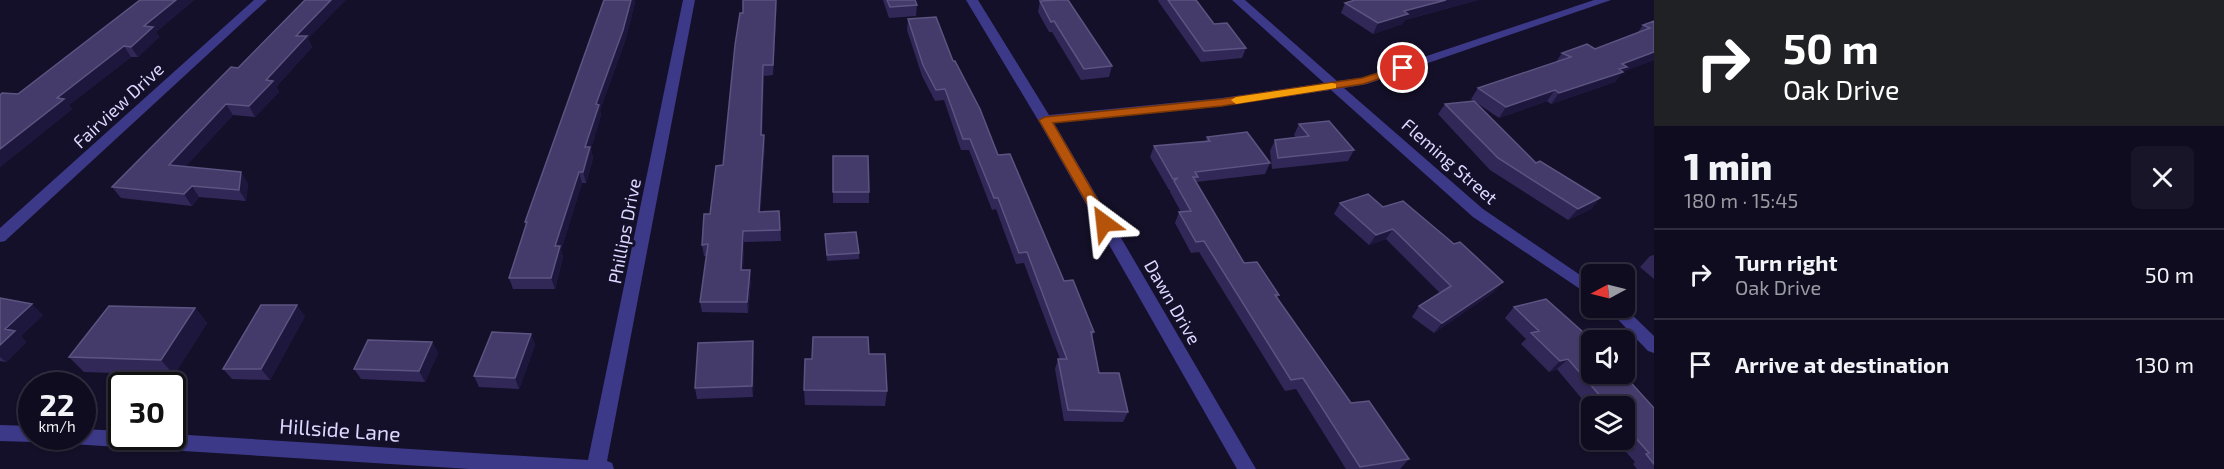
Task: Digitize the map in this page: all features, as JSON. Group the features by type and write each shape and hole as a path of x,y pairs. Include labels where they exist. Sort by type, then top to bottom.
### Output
{"street":[{"name":"Fairview Drive","path":"0,237 261,0"},
{"name":"Phillips Drive","path":"596,468 689,0"},
{"name":"Dawn Drive","path":"972,0 1045,120 1247,469"},
{"name":"Fleming Street","path":"1238,0 1478,213 1581,283"},
{"path":"1045,120 1222,102 1363,81 1605,0"},
{"path":"1625,318 1654,346"},
{"path":"0,433 18,434"},
{"name":"Hillside Lane","path":"96,438 605,469"}],"building":[{"path":"140,0 176,0 144,26 153,27 131,47 124,46 57,98 64,99 0,149 0,95 2,93 18,94"},
{"path":"305,0 331,0 296,36 307,36 266,80 273,81 249,106 226,104 169,165 241,172 239,190 192,186 184,194 112,187 231,67 238,68"},
{"path":"604,0 631,0 623,30 596,104 599,105 585,147 590,147 583,172 579,172 555,246 560,246 551,278 509,278 527,222 525,222"},
{"path":"743,0 776,0 773,65 763,65 761,135 764,135 759,212 779,211 780,230 743,231 741,270 750,270 747,302 700,302 708,244 702,245 704,214 710,214 716,166 723,165 735,45 740,13 743,13"},
{"path":"887,0 915,0 917,5 890,7"},
{"path":"1068,0 1112,66 1084,69 1054,21 1051,22 1040,1"},
{"path":"1168,0 1196,0 1214,24 1227,23 1246,48 1204,51"},
{"path":"1355,0 1446,0 1404,11 1408,14 1378,23 1345,3"},
{"path":"936,17 953,61 980,109 998,155 1010,154 1064,281 1073,280 1094,332 1091,332 1099,373 1119,373 1128,412 1068,410 1058,359 1067,359 1027,252 1019,253 998,198 994,198 970,139 963,139 945,89 936,90 923,65 908,19"},
{"path":"1654,21 1654,52 1622,64 1627,67 1619,69 1623,72 1559,93 1555,90 1506,107 1478,88 1571,57 1562,53 1587,44 1595,49 1650,28 1643,25"},
{"path":"1474,101 1536,163 1540,161 1600,198 1578,209 1498,158 1445,104"},
{"path":"1329,121 1354,150 1278,158 1275,140 1309,136 1299,124"},
{"path":"1247,132 1270,163 1195,172 1198,177 1193,177 1244,263 1257,262 1279,295 1275,295 1351,403 1369,401 1409,459 1360,467 1303,378 1291,380 1204,241 1196,242 1179,212 1191,211 1174,181 1178,178 1173,179 1154,146 1210,141 1207,137"},
{"path":"833,156 868,156 869,192 833,192"},
{"path":"1368,194 1383,207 1403,201 1454,244 1460,242 1503,282 1442,323 1419,306 1451,286 1393,229 1376,235 1340,203"},
{"path":"856,232 859,253 827,255 825,234"},
{"path":"0,298 32,304 5,329 15,331 0,345"},
{"path":"1546,299 1581,330 1581,374 1568,359 1560,361 1531,333 1539,331 1514,307"},
{"path":"261,305 297,305 261,369 223,369"},
{"path":"109,306 195,308 161,360 69,357"},
{"path":"492,332 531,334 515,378 474,376"},
{"path":"813,337 868,337 869,354 885,354 887,391 804,390 805,359 812,359"},
{"path":"368,340 432,342 419,371 354,369"},
{"path":"753,341 752,386 695,388 698,343"},
{"path":"1590,384 1632,384 1654,408 1654,464 1646,454 1649,453 1635,437 1635,396 1600,396"}],"slow traffic":[{"path":"1236,100 1332,86"}],"route":[{"path":"1104,223 1045,120 1222,102 1363,81 1403,68"}]}
